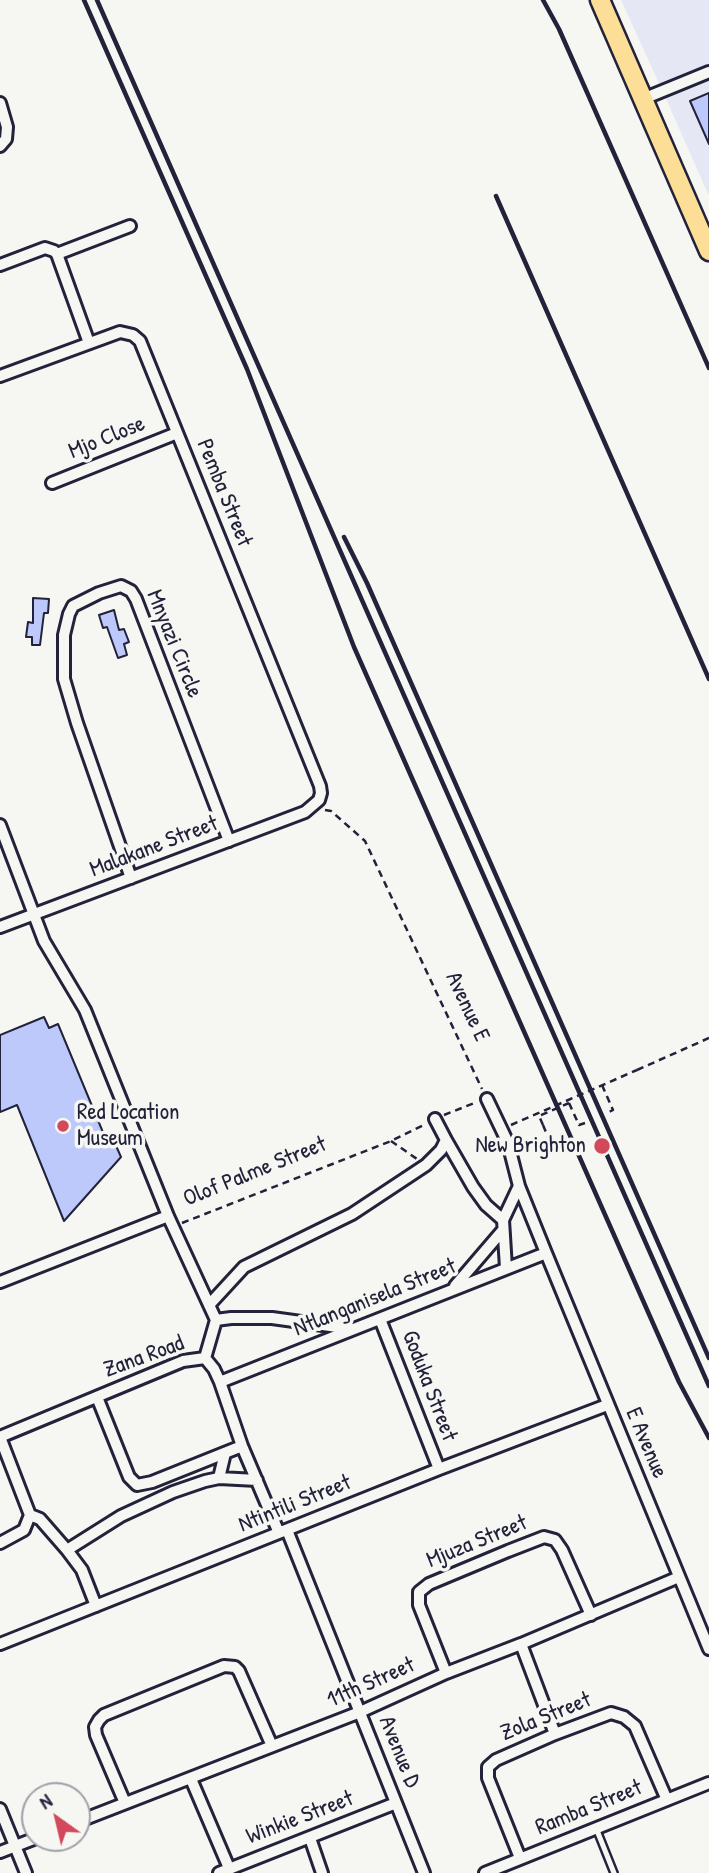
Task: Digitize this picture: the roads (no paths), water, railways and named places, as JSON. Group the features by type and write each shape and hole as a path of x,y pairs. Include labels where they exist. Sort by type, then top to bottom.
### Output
{"main road":[{"path":"600,0 709,251"}],"street":[{"path":"643,99 709,72"},
{"path":"0,103 7,127 6,139 0,146"},
{"path":"57,254 130,226"},
{"path":"0,265 45,248 57,254 89,343"},
{"name":"Pemba Street","path":"0,376 120,332 133,335 140,341 320,786 316,804"},
{"name":"Mjo Close","path":"52,483 177,433"},
{"name":"Mnyazi Circle","path":"131,878 64,679 64,635 69,614 73,606 99,593 121,586 131,591 136,599 229,841"},
{"name":"Malakane Street","path":"0,928 305,812 316,804"},
{"path":"0,825 50,955 85,1010 168,1216 216,1320 205,1358"},
{"path":"486,1099 508,1143 519,1186 545,1253"},
{"path":"435,1119 473,1187 503,1225 506,1268"},
{"path":"209,1305 244,1267 352,1214 426,1165 441,1150 446,1140"},
{"path":"453,1289 503,1225 519,1186"},
{"name":"Olof Palme Street","path":"0,1282 168,1216"},
{"name":"Ntlanganisela Street","path":"219,1382 545,1253"},
{"name":"E Avenue","path":"545,1253 709,1649"},
{"path":"216,1320 271,1318 355,1329"},
{"name":"Goduka Street","path":"380,1319 439,1469"},
{"name":"Zana Road","path":"0,1437 183,1361 205,1358 214,1369 242,1446 283,1532"},
{"path":"97,1397 129,1477 137,1485 242,1446"},
{"name":"Ntintili Street","path":"0,1644 607,1405"},
{"path":"0,1437 30,1515 24,1530 0,1543"},
{"path":"219,1478 225,1453"},
{"path":"67,1549 134,1509 194,1484 219,1478 257,1480"},
{"path":"30,1515 40,1518 67,1549 82,1570 96,1606"},
{"name":"Avenue D","path":"283,1532 360,1712 424,1873"},
{"name":"Mjuza Street","path":"446,1672 419,1605 419,1592 422,1587 508,1551 544,1537 555,1540 591,1615"},
{"name":"11th Street","path":"91,1816 360,1712 446,1672 521,1644 680,1577"},
{"path":"521,1644 555,1734"},
{"path":"125,1803 96,1735 95,1727 99,1720 104,1714 224,1666 235,1667 239,1671 272,1746"},
{"name":"Zola Street","path":"520,1858 488,1778 488,1768 496,1760 555,1734 611,1713 624,1717 635,1726 667,1800"},
{"path":"191,1779 224,1871"},
{"name":"Ramba Street","path":"485,1873 709,1783"},
{"name":"Winkie Street","path":"224,1871 396,1803"},
{"path":"0,1810 26,1873"},
{"path":"310,1839 323,1873"},
{"path":"0,1852 21,1844"}],"lane":[{"path":"596,1828 614,1873"}],"railway":[{"path":"84,0 247,369 354,647 679,1382 709,1438"},
{"path":"97,0 709,1386"},
{"path":"543,0 559,29 709,368"},
{"path":"496,196 709,679"},
{"path":"344,537 367,583 709,1358"}],"place":[{"name":"Red Location Museum","path":"63,1126"},
{"name":"New Brighton","path":"602,1146"}]}
